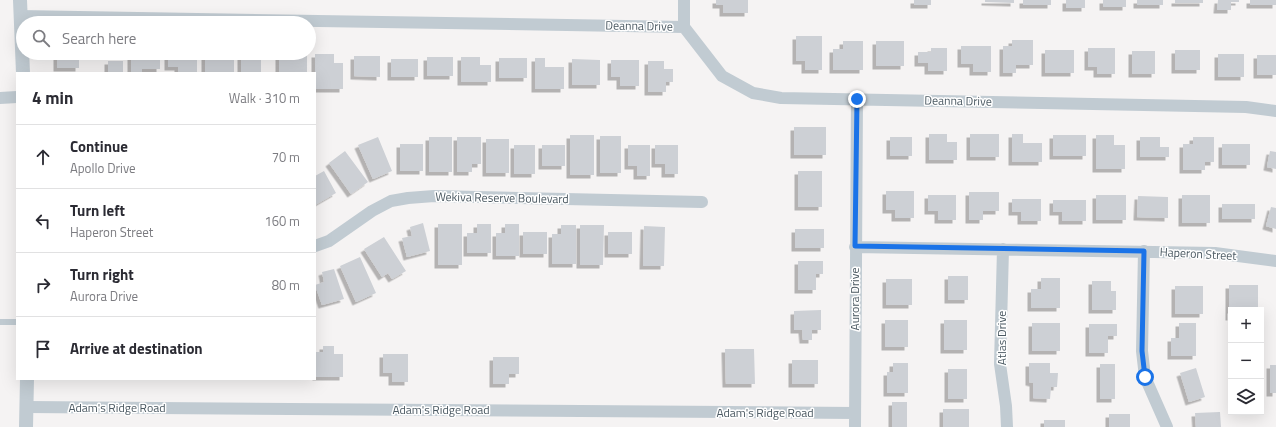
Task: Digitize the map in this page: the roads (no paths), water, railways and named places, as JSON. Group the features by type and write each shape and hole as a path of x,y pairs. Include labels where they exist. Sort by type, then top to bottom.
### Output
{"street":[{"path":"20,0 20,16"},
{"path":"684,0 684,27"},
{"name":"Deanna Drive","path":"316,21 684,27 699,49 722,76 753,93 781,98 1246,108 1276,111"},
{"path":"22,60 22,72"},
{"path":"0,98 16,98"},
{"name":"Aurora Drive","path":"855,427 857,99"},
{"name":"Wekiva Reserve Boulevard","path":"316,246 329,241 384,204 408,198 434,196 702,202"},
{"name":"Haperon Street","path":"855,246 1215,253 1276,261"},
{"name":"Atlas Drive","path":"1003,249 1000,364 1006,406 1007,427"},
{"path":"1144,251 1142,351 1145,377 1167,427"},
{"path":"26,380 26,427"},
{"name":"Adam's Ridge Road","path":"26,407 855,413"}],"lane":[{"path":"0,322 16,322"}]}
